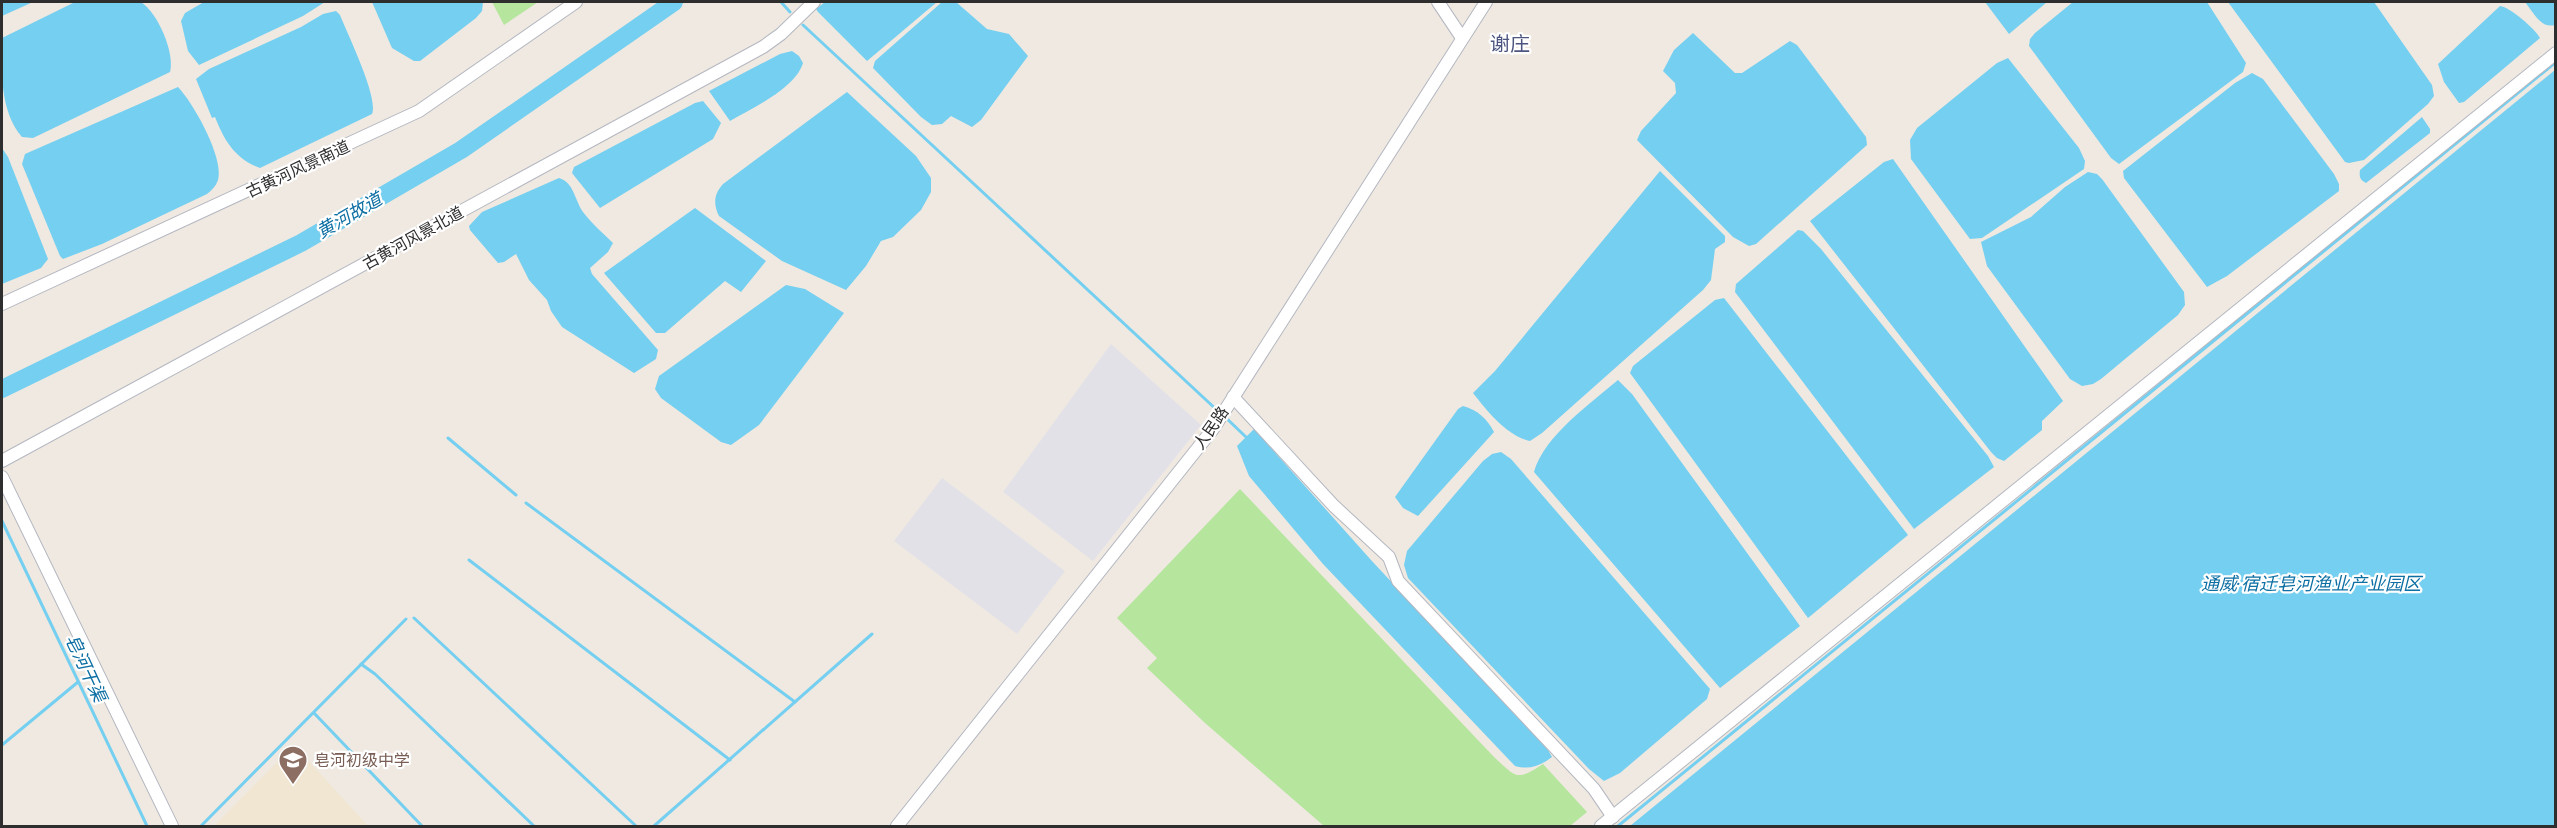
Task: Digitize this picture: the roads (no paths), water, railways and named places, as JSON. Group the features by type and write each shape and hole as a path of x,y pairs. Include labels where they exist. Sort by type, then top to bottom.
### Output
{"street":[{"name":"古黄河风景南道","path":"2,304 419,111 576,2"},
{"name":"古黄河风景北道","path":"2,461 763,47 781,34 814,2"},
{"path":"1438,2 1462,38"},
{"name":"人民路","path":"897,826 1222,415 1485,2"},
{"path":"1601,826 2556,53"},
{"path":"1233,397 1334,506 1389,557 1398,581 1594,789 1613,817"},
{"path":"2,477 172,826"}],"water":[{"path":"2,2 33,2 2,16"},
{"path":"75,2 141,2 153,15 164,34 170,55 170,72 33,138 22,137 9,116 3,90 2,38"},
{"path":"204,2 325,2 303,16 199,65 188,51 181,21 185,13"},
{"path":"372,2 483,2 482,11 476,18 420,61 414,61 392,48"},
{"path":"825,2 937,2 867,61 818,12 816,9"},
{"path":"942,2 956,2 987,29 1009,34 1028,56 981,120 972,127 951,116 942,124 932,125 921,117 873,68 875,61"},
{"path":"1985,2 2047,2 2009,34"},
{"path":"2073,2 2207,2 2246,63 2243,72 2119,164 2111,158 2029,46 2030,39 2035,33"},
{"path":"2228,2 2374,2 2432,85 2434,96 2428,104 2364,160 2345,162"},
{"path":"2525,2 2555,2 2555,25 2550,26 2541,22"},
{"path":"2500,6 2522,19 2540,38 2464,102 2459,103 2444,82 2438,64"},
{"path":"336,11 340,15 367,80 373,106 372,114 260,168 251,164 237,154 222,133 215,117 212,118 196,79 209,69 301,27 323,14"},
{"path":"1693,33 1735,73 1742,73 1790,41 1797,45 1866,137 1867,145 1756,244 1749,246 1733,237 1637,140 1641,131 1676,93 1675,83 1663,71 1674,50"},
{"path":"792,51 803,63 791,81 772,97 730,121 709,91 780,54"},
{"path":"2008,58 2079,148 2085,161 2084,169 1982,238 1970,239 1911,159 1910,140 1917,128 1997,63"},
{"name":"通威·宿迁皂河渔业产业园区","path":"2555,70 2555,826 1630,826"},
{"path":"2252,73 2263,79 2334,174 2339,184 2339,191 2227,276 2207,287 2124,178 2123,171 2235,83"},
{"path":"178,87 192,106 212,145 219,170 215,186 207,194 102,244 63,259 22,164 25,154"},
{"path":"847,92 916,156 931,178 931,192 921,210 893,237 881,241 866,266 846,290 782,261 719,216 715,203 716,195 723,184"},
{"path":"703,101 721,123 713,139 600,208 572,173 574,167 695,103"},
{"path":"2422,117 2430,133 2366,183 2362,181 2360,170"},
{"path":"2,148 8,157 48,259 41,268 2,284"},
{"path":"1893,159 2063,401 2042,421 2042,430 2004,461 1991,452 1810,221 1884,162"},
{"path":"1660,171 1725,236 1725,242 1715,249 1711,280 1703,290 1542,433 1530,441 1513,434 1491,415 1473,393 1495,371"},
{"path":"2088,172 2097,174 2102,179 2184,292 2185,305 2178,315 2101,379 2093,384 2082,386 2070,379 1987,266 1981,242 2031,217 2065,187"},
{"path":"559,178 568,183 586,216 613,243 608,252 590,268 592,274 658,350 656,359 634,373 562,327 551,311 547,300 529,280 516,254 498,263 470,230 469,226 482,212"},
{"path":"695,208 766,261 741,292 725,281 665,333 656,333 604,273"},
{"path":"1798,230 1803,231 1821,249 1988,456 1994,467 1914,529 1735,292 1736,284"},
{"path":"786,285 805,289 844,313 759,425 731,445 721,442 661,398 655,389 659,376"},
{"path":"1724,298 1908,535 1808,618 1630,373 1633,366 1715,300"},
{"path":"1618,380 1632,394 1800,626 1720,688 1534,472 1547,446 1558,433"},
{"path":"1463,406 1482,416 1494,432 1418,516 1403,508 1395,497 1458,409"},
{"path":"1254,429 1552,757 1535,766 1525,768 1515,766 1323,564 1249,476 1237,446"},
{"path":"1501,452 1511,459 1710,689 1707,699 1620,773 1604,781 1589,769 1408,578 1404,565 1407,551 1483,461 1492,454"}],"waterway":[{"name":"黄河故道","path":"2,389 301,243 461,150 674,2"},
{"path":"781,2 790,12"},
{"path":"803,25 1219,412"},
{"path":"1618,826 2556,62"},
{"path":"1224,416 1246,437"},
{"path":"448,438 516,495"},
{"path":"526,503 795,702"},
{"name":"皂河干渠","path":"2,521 147,826"},
{"path":"469,560 730,760"},
{"path":"414,618 636,826"},
{"path":"201,826 406,619"},
{"path":"654,826 872,634"},
{"path":"361,664 375,674 534,826"},
{"path":"2,745 78,682"},
{"path":"314,713 422,826"}],"place":[{"name":"皂河初级中学","path":"293,786"}],"district":[{"name":"谢庄","path":"1510,44"}]}
